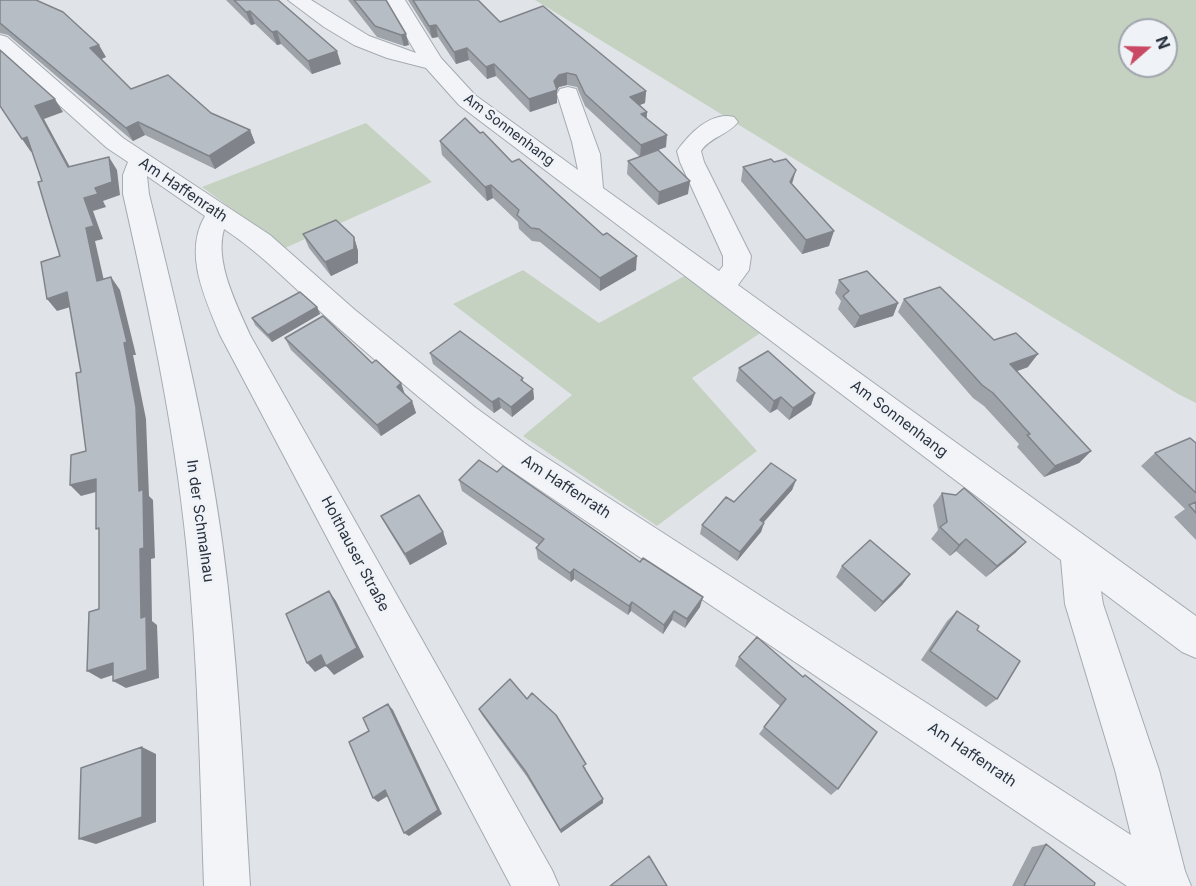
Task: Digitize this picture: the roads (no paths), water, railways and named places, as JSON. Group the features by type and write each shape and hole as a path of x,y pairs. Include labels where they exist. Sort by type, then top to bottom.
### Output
{"street":[{"path":"298,0 335,27 364,43 397,55 433,63"},
{"name":"Am Sonnenhang","path":"395,0 409,18 433,63 467,100 1196,639"},
{"name":"Am Haffenrath","path":"0,41 115,143 140,162 261,241 345,317 465,417 518,457 1166,885"},
{"path":"568,94 590,161 592,178 590,191"},
{"path":"719,286 734,273 738,263 737,256 692,162 689,151 698,138 726,122"},
{"name":"In der Schmalnau","path":"140,162 135,176 136,194 169,330 204,540 218,693 227,886"},
{"name":"Holthauser Straße","path":"219,214 212,226 208,246 226,316 536,886"},
{"path":"1078,552 1087,614 1137,770 1166,885"}]}
